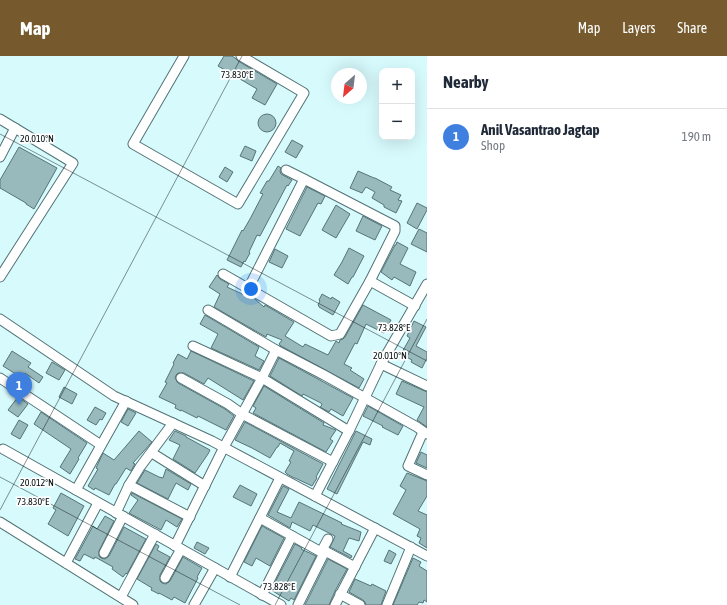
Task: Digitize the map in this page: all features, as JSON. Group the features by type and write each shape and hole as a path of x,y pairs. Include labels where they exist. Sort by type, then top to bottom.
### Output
{"street":[{"path":"184,56 133,144 238,204 304,94 241,56"},
{"path":"0,119 73,163 0,277"},
{"path":"0,157 15,128"},
{"path":"223,274 331,336 340,334 370,281 395,231 395,226 286,170"},
{"path":"248,289 304,180"},
{"path":"370,281 415,306"},
{"path":"315,496 350,431 381,364 427,284"},
{"path":"208,310 276,350 324,375 425,433 408,466 427,475"},
{"path":"0,318 114,396 224,447 427,556"},
{"path":"193,346 262,378 350,431"},
{"path":"165,578 190,517 205,486 224,447 276,350"},
{"path":"381,364 427,386"},
{"path":"0,378 101,446"},
{"path":"181,378 228,404 242,414 332,462"},
{"path":"76,490 126,401"},
{"path":"104,553 129,486 140,467 152,453 173,423"},
{"path":"3,449 277,604"},
{"path":"152,453 205,486"},
{"path":"230,577 280,478"},
{"path":"129,486 190,517"},
{"path":"66,563 98,503"},
{"path":"260,518 323,552 355,567"},
{"path":"0,522 133,605"},
{"path":"335,605 375,528"},
{"path":"121,597 155,534"},
{"path":"262,595 292,536"},
{"path":"298,605 328,538"},
{"path":"387,605 411,547"},
{"path":"194,605 215,568"},
{"path":"340,594 360,605"}],"building":[{"path":"224,56 232,56 277,84 265,105 252,98 257,89 218,66"},
{"path":"267,114 273,117 276,123 273,129 267,132 261,129 258,123 261,117"},
{"path":"292,140 303,146 296,158 285,152"},
{"path":"245,146 256,151 252,161 240,156"},
{"path":"19,147 57,168 34,209 0,188 0,180"},
{"path":"278,166 281,168 281,174 292,180 288,186 287,185 260,236 257,235 249,252 250,253 241,267 227,260 263,194 260,193"},
{"path":"225,167 233,172 227,182 219,177"},
{"path":"358,171 392,187 390,190 401,195 398,200 402,201 396,213 384,207 384,205 372,198 375,192 366,187 362,193 350,188"},
{"path":"307,187 325,196 321,204 318,203 300,236 286,229"},
{"path":"417,203 427,208 427,210 417,229 407,223"},
{"path":"336,205 350,214 336,238 322,230"},
{"path":"363,216 382,226 375,240 356,231"},
{"path":"419,229 427,233 427,252 411,244"},
{"path":"397,242 408,248 400,264 416,272 410,286 394,277 392,280 381,272"},
{"path":"349,248 364,256 348,284 334,275"},
{"path":"275,249 288,256 282,268 269,262"},
{"path":"217,275 220,279 229,284 227,287 251,297 264,307 265,305 294,322 285,336 303,347 305,344 328,355 336,341 339,343 340,340 345,337 363,305 391,320 384,333 366,324 357,344 355,343 344,364 352,368 350,370 364,379 359,388 281,346 279,344 282,340 267,334 266,337 214,307 220,294 209,287"},
{"path":"322,294 331,299 332,297 340,302 333,315 319,307 319,300"},
{"path":"205,315 259,347 255,356 264,361 259,370 211,348 218,334 200,324"},
{"path":"414,321 426,327 416,346 427,352 427,358 422,368 401,354 410,338 407,336"},
{"path":"12,351 31,363 28,367 43,377 39,383 25,373 22,378 3,366"},
{"path":"191,351 254,381 243,400 208,378 204,384 184,373 178,373 176,375 175,378 178,383 225,409 234,416 226,430 198,416 197,418 181,411 175,408 176,405 159,397 167,383 165,382 178,354 187,359"},
{"path":"279,358 353,398 343,416 331,409 329,412 320,407 322,405 321,403 303,394 302,396 270,376"},
{"path":"52,362 65,370 59,380 46,373"},
{"path":"402,381 427,392 427,427 417,420 424,407 396,394"},
{"path":"264,386 324,423 323,425 336,430 330,439 333,441 326,452 253,413 256,408 253,406"},
{"path":"64,387 77,394 72,404 59,397"},
{"path":"18,397 28,404 18,417 8,410"},
{"path":"368,406 403,426 398,435 363,416"},
{"path":"95,407 106,413 102,420 100,419 96,425 87,420"},
{"path":"128,409 136,413 128,426 121,422"},
{"path":"41,412 87,443 70,474 60,467 71,449 34,424"},
{"path":"19,420 28,425 20,439 11,434"},
{"path":"245,422 323,464 312,486 285,472 291,462 289,461 294,451 280,443 270,458 235,440"},
{"path":"139,431 152,442 133,463 135,464 131,471 126,468 109,495 95,488 94,490 88,486 98,469 96,468 103,453 114,460"},
{"path":"175,431 210,450 195,473 173,459 180,445 169,440"},
{"path":"356,431 372,439 370,445 363,442 337,494 327,489"},
{"path":"421,452 427,455 427,468 416,463"},
{"path":"166,469 191,484 188,490 176,483 168,499 137,483 145,470 163,478"},
{"path":"407,473 427,481 427,496 418,511 427,515 427,548 419,543 421,538 417,536 420,529 393,514 406,490 400,486"},
{"path":"240,485 257,494 251,506 233,497"},
{"path":"283,486 289,489 277,512 291,518 299,502 342,523 341,524 361,532 359,541 349,538 343,551 352,556 351,558 330,547 335,536 313,525 310,531 292,522 290,528 268,515"},
{"path":"61,493 84,506 68,536 48,524 56,510 53,508"},
{"path":"132,493 182,519 177,527 166,520 161,530 129,513 138,500 131,495"},
{"path":"105,516 114,521 99,551 99,556 101,558 105,559 109,556 124,527 146,539 127,574 126,573 123,577 112,569 113,567 95,557 94,559 84,554 80,561 75,559 93,526 97,529"},
{"path":"262,526 284,538 270,566 256,558 252,566 244,562"},
{"path":"197,542 209,548 205,554 194,548"},
{"path":"156,544 159,546 157,550 170,557 160,575 160,581 162,583 166,584 170,581 183,557 202,568 185,603 174,597 172,600 151,590 152,588 137,579"},
{"path":"295,544 302,548 301,549 316,556 294,600 291,598 289,601 271,590"},
{"path":"389,550 396,554 391,564 384,561"},
{"path":"413,558 421,562 419,566 427,571 427,602 424,600 423,603 419,602 417,605 393,605"},
{"path":"328,559 347,569 329,605 305,605"},
{"path":"355,579 371,586 372,584 386,591 381,605 366,605 363,600 349,592"}],"place":[{"name":"Anil Vasantrao Jagtap","path":"19,405"}]}
